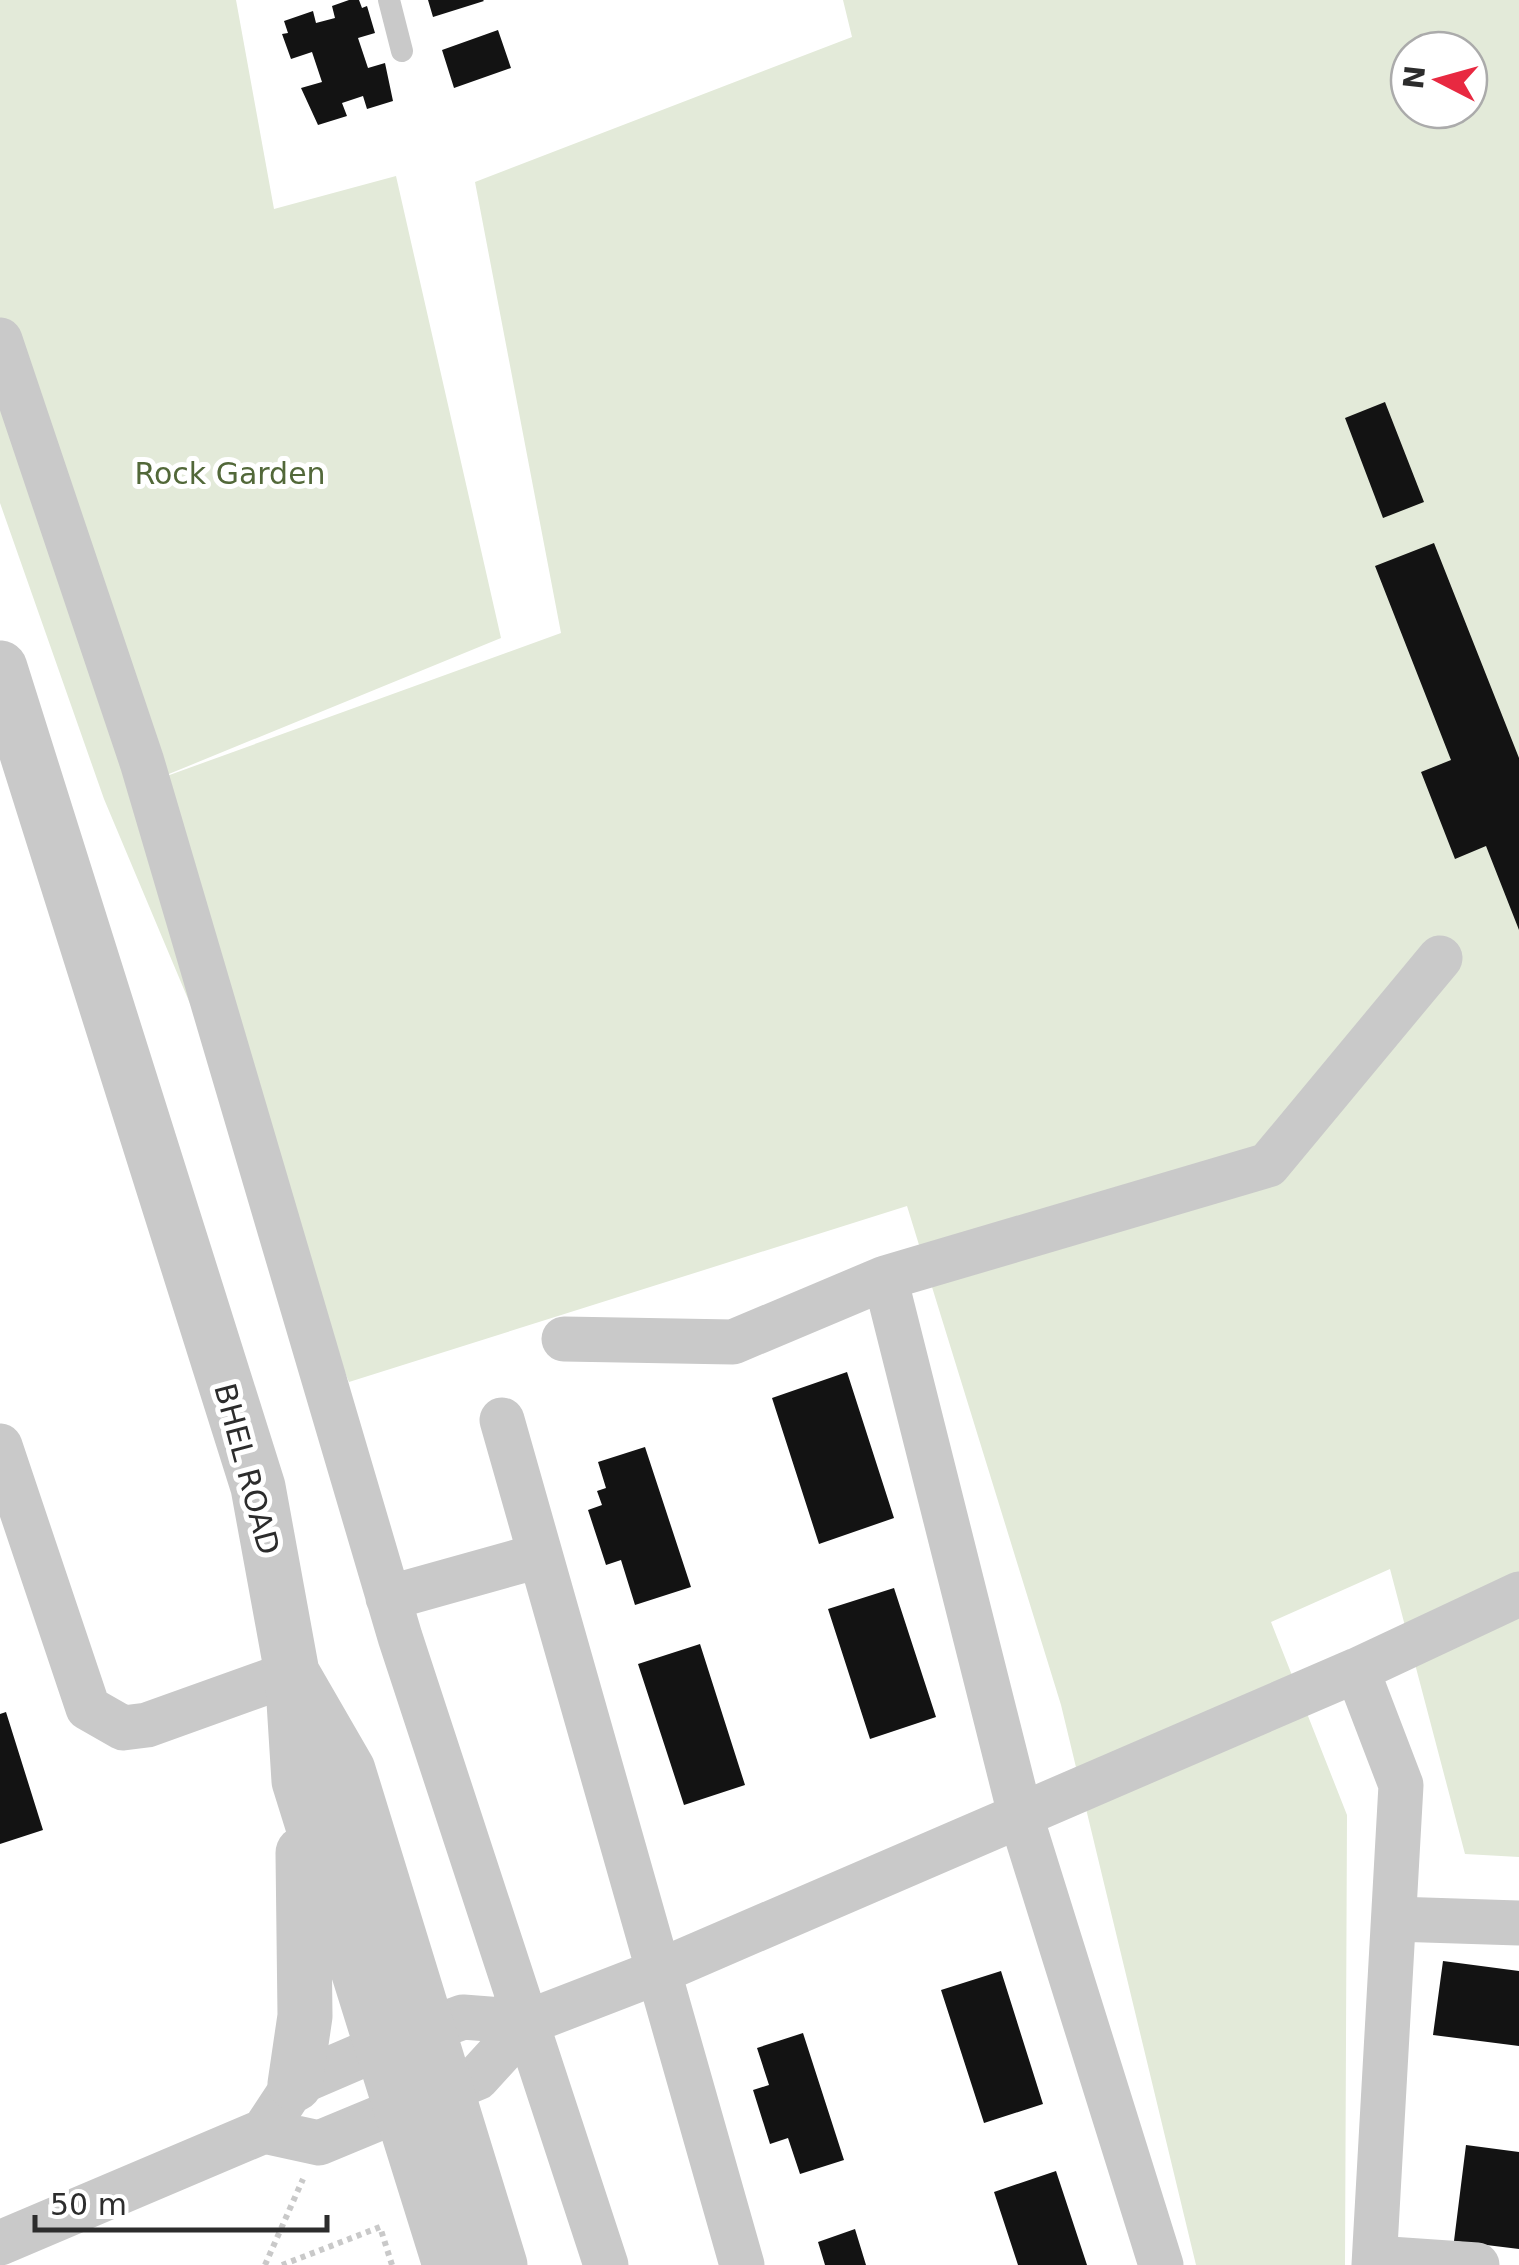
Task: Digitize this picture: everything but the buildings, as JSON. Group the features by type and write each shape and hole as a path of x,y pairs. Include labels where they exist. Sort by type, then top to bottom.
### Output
{"street":[{"path":"0,340 142,762 388,1598 606,2265"},
{"name":"BHEL ROAD","path":"0,668 258,1486 292,1672 348,1770 404,2039"},
{"path":"564,1339 734,1342 885,1278 1268,1165 1440,958"},
{"path":"885,1278 1020,1814 1162,2265"},
{"path":"502,1420 742,2265"},
{"path":"0,1446 88,1708 123,1728 147,1725 292,1672 299,1781 304,2016 295,2084 264,2131 0,2243"},
{"path":"388,1598 538,1556"},
{"path":"295,2084 462,2017 528,2022 660,1971 1357,1670 1519,1594"},
{"path":"1357,1670 1402,1786 1374,2261 1477,2265"},
{"path":"299,1781 404,2039 424,2100 500,2265"},
{"path":"1394,1920 1519,1923"},
{"path":"264,2131 319,2143 424,2100 477,2078 528,2022"},
{"path":"424,2100 450,2265"}],"lane":[{"path":"389,0 402,52"}],"path":[{"path":"265,2265 319,2143"},
{"path":"282,2265 380,2227 392,2265"}],"green space":[{"name":"Rock Garden","path":"0,0 236,0 274,209 396,176 501,638 142,785 561,633 475,182 852,37 843,0 1519,0 1519,1857 1465,1854 1390,1569 1271,1622 1347,1815 1345,2265 1196,2265 1061,1705 907,1206 349,1382 104,799 0,503"}]}
